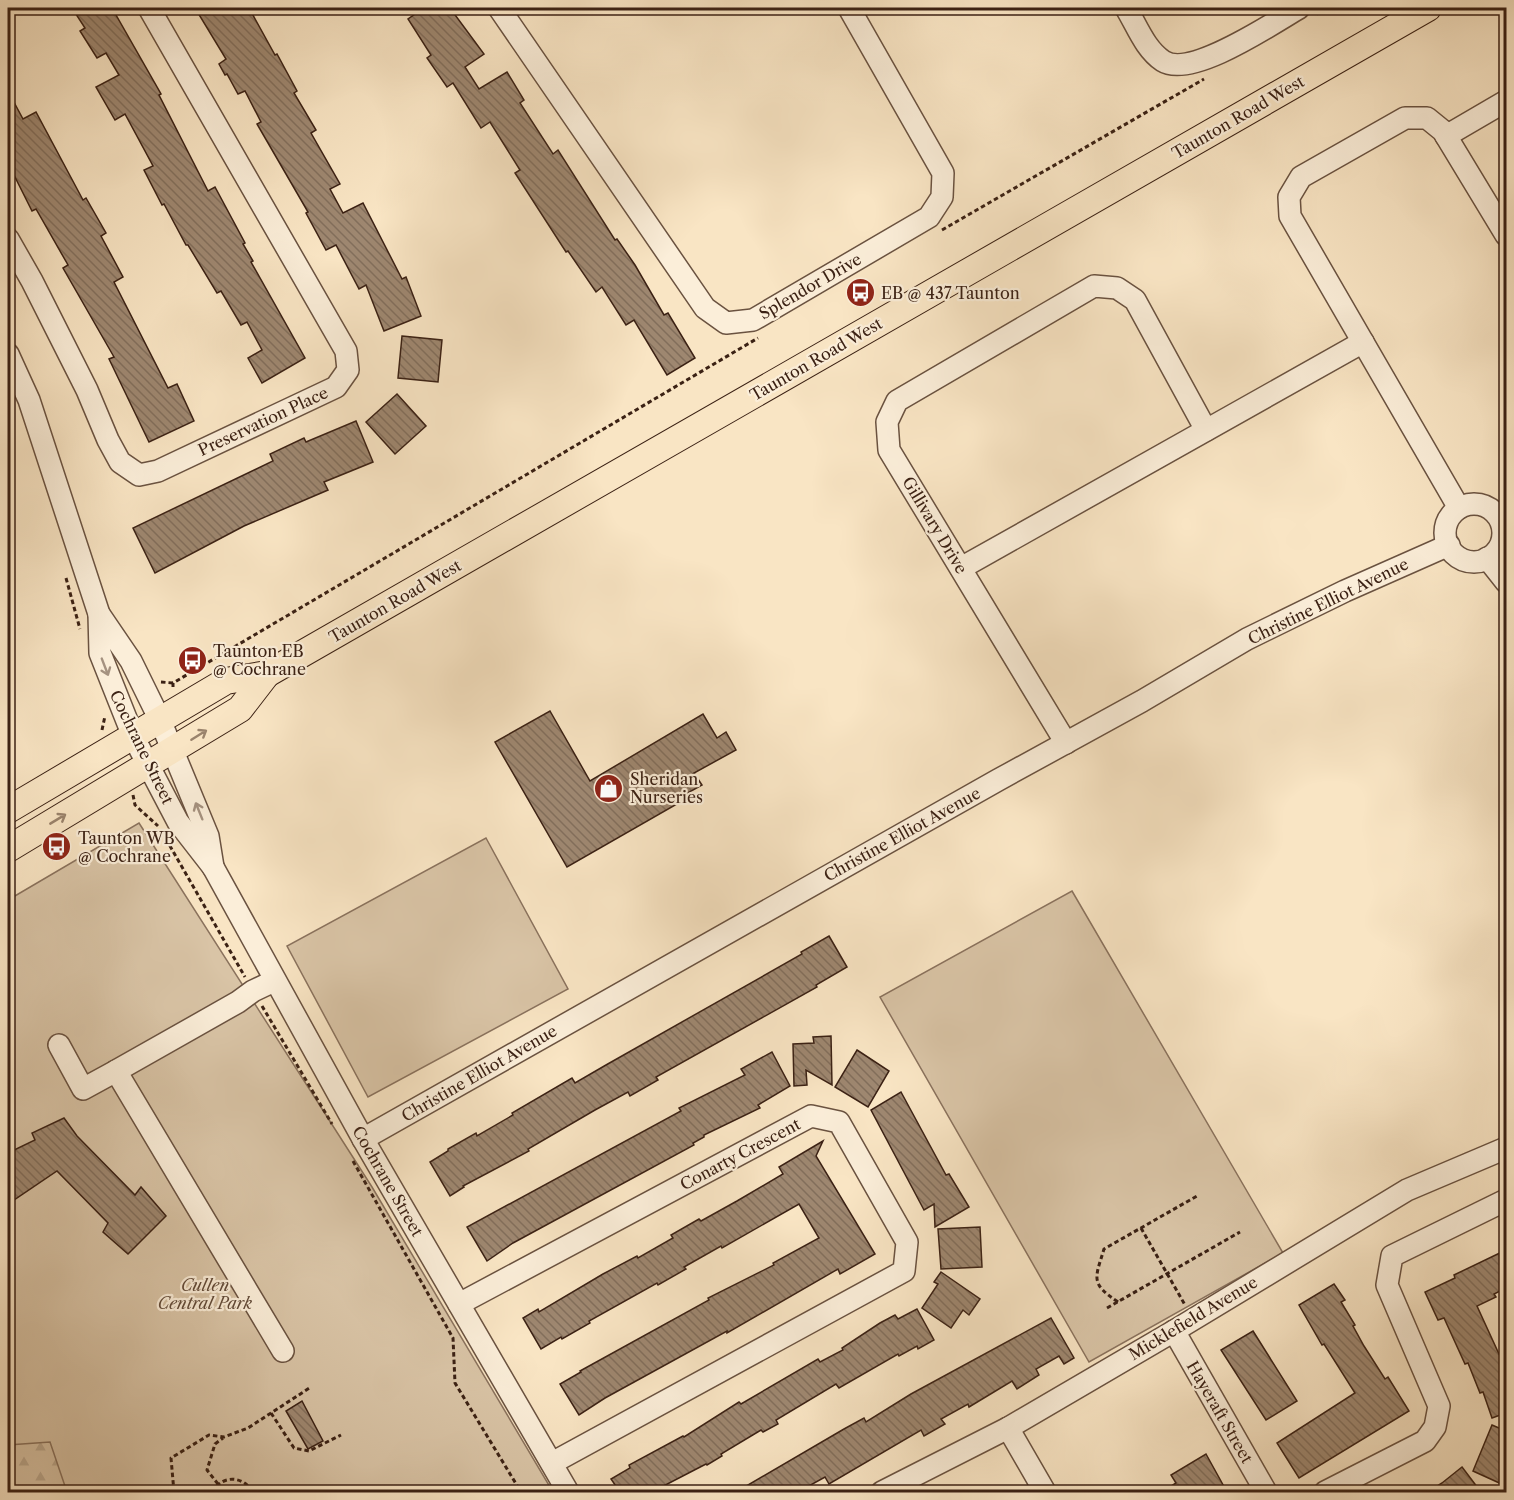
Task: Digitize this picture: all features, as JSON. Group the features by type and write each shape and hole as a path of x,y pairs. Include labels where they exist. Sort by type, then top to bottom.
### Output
{"main road":[{"name":"Taunton Road West","path":"8,810 226,681 267,674 1428,8"},
{"name":"Taunton Road West","path":"8,849 240,709 267,674"}],"street":[{"name":"Preservation Place","path":"8,239 87,390 120,462 139,475 158,471 336,387 348,370 346,351 149,8"},
{"name":"Splendor Drive","path":"499,8 705,308 726,323 753,320 929,217 942,197 943,172 849,8"},
{"path":"1126,8 1148,47 1165,62 1181,64 1208,59 1304,13"},
{"path":"1446,136 1506,101"},
{"path":"1459,508 1290,216 1289,197 1301,177 1406,118 1427,118 1443,131 1506,235"},
{"name":"Gillivary Drive","path":"1066,743 889,450 887,423 897,401 1094,286 1117,288 1135,300 1206,430"},
{"path":"961,568 1363,342"},
{"name":"Cochrane Street","path":"8,354 29,400 99,614 131,661 160,720 208,836 213,867"},
{"path":"1473,504 1488,507 1504,523 1500,546 1487,558 1478,561 1462,559 1449,545 1446,527 1459,508 1473,504"},
{"name":"Christine Elliot Avenue","path":"356,1146 804,889 1142,701 1247,639 1345,591 1449,545"},
{"path":"1487,558 1506,582"},
{"name":"Cochrane Street","path":"99,614 100,653 133,736 178,822 213,867 274,981 356,1146 459,1304 568,1492"},
{"path":"59,1045 83,1089 274,981"},
{"path":"116,1071 283,1351"},
{"name":"Conarty Crescent","path":"459,1304 811,1116 839,1122 907,1242 904,1271 552,1463"},
{"name":"Micklefield Avenue","path":"882,1492 1008,1428 1407,1190 1506,1148"},
{"path":"1325,1492 1425,1441 1435,1427 1439,1406 1387,1285 1392,1256 1506,1200"},
{"name":"Hayeraft Street","path":"1174,1331 1266,1492"},
{"path":"1008,1428 1046,1492"}],"path":[{"path":"1304,13 1329,8"},
{"path":"942,230 1207,78"},
{"path":"174,686 173,683 767,333"},
{"path":"134,797 135,805 159,827"},
{"path":"165,837 332,1124"},
{"path":"356,1146 453,1338 455,1383 521,1492"},
{"path":"1118,1302 1101,1290 1096,1275 1104,1249 1197,1196"},
{"path":"1141,1228 1194,1319"},
{"path":"1107,1308 1240,1232"},
{"path":"218,1484 207,1470 216,1444 224,1437 248,1428 311,1387"},
{"path":"271,1413 294,1448 309,1451 341,1435"},
{"path":"174,1492 171,1458 209,1435 224,1437"},
{"path":"213,1492 218,1484 233,1479 241,1480 253,1492"}],"green space":[{"name":"Cullen Central Park","path":"139,823 372,1187 553,1492 8,1492 8,900"},
{"path":"486,838 568,989 368,1097 287,946"},
{"path":"1072,891 1283,1253 1089,1362 880,997"},
{"path":"50,1442 67,1492 8,1492 8,1445"}],"building":[{"path":"72,8 112,8 161,94 159,95 208,191 215,187 245,243 243,244 253,261 251,262 305,358 262,383 248,358 262,350 247,322 241,325 221,291 217,293 186,245 164,204 162,205 144,170 153,166 125,114 115,120 96,87 119,75 106,53 97,58 80,31 85,28"},
{"path":"195,8 249,8 275,55 277,54 297,91 294,93 316,130 311,133 340,184 330,189 343,213 363,203 402,279 406,277 421,316 384,331 366,285 359,289 336,245 326,250 306,213 308,212 257,124 261,122 245,91 238,94 219,64 226,59"},
{"path":"410,8 450,8 484,54 465,67 479,89 507,72 524,100 520,103 553,154 558,150 615,240 617,239 635,265 664,315 668,313 695,358 667,375 634,320 626,325 602,287 596,292 568,251 566,252 515,173 520,170 490,122 481,128 453,83 447,87 427,58 431,55 408,19 415,14"},
{"path":"8,91 23,119 36,112 83,200 86,198 106,233 101,236 123,277 114,282 168,388 177,384 194,421 149,442 109,359 114,357 63,268 68,265 36,209 32,211 8,163"},
{"path":"402,336 442,340 438,382 398,378"},
{"path":"397,394 426,426 395,454 366,422"},
{"path":"356,421 373,462 324,482 328,490 244,526 155,573 133,528 273,461 270,454 304,438 306,442"},
{"name":"Sheridan Nurseries","path":"550,711 590,781 703,714 717,738 726,732 736,750 694,773 702,785 675,800 677,804 567,867 495,742"},
{"path":"829,936 847,967 816,985 817,987 656,1077 658,1080 630,1096 628,1092 595,1110 528,1149 529,1151 463,1186 450,1196 430,1162 448,1149 476,1133 477,1136 572,1078 575,1083 802,954 801,952"},
{"path":"831,1036 832,1085 806,1070 807,1085 794,1086 793,1044 814,1043 813,1037"},
{"path":"857,1050 889,1071 868,1107 835,1087"},
{"path":"772,1052 790,1086 758,1105 760,1108 704,1135 693,1143 694,1145 513,1243 487,1261 467,1227 681,1111 679,1108 745,1075 741,1069"},
{"path":"901,1092 946,1175 949,1174 969,1207 935,1227 934,1204 924,1210 871,1110"},
{"path":"64,1118 77,1136 135,1195 141,1187 166,1216 128,1254 103,1232 108,1223 57,1171 8,1204 8,1153 35,1140 32,1133"},
{"path":"823,1141 816,1156 875,1254 840,1274 838,1269 727,1333 727,1331 605,1398 579,1415 560,1384 709,1300 708,1298 774,1265 773,1263 819,1238 799,1204 541,1349 523,1318 538,1309 539,1312 637,1256 638,1258 673,1238 671,1235 699,1219 701,1221 783,1174 779,1167"},
{"path":"980,1227 982,1267 941,1269 938,1229"},
{"path":"1506,1250 1506,1288 1494,1294 1496,1297 1477,1306 1499,1354 1506,1351 1506,1413 1492,1418 1483,1392 1480,1393 1468,1363 1465,1364 1444,1318 1438,1320 1425,1292"},
{"path":"941,1272 980,1299 969,1315 963,1310 951,1328 922,1308 938,1284 934,1282"},
{"path":"1334,1284 1345,1300 1341,1302 1364,1346 1385,1379 1388,1377 1409,1411 1299,1478 1277,1443 1355,1393 1324,1344 1322,1345 1299,1305"},
{"path":"917,1309 934,1340 918,1349 917,1346 899,1356 898,1354 839,1388 836,1384 776,1420 778,1424 763,1432 761,1430 707,1465 652,1492 620,1492 611,1479 630,1468 629,1465 684,1437 739,1402 741,1404 818,1359 820,1362 843,1350 842,1348 880,1323 895,1315 898,1319"},
{"path":"1051,1318 1074,1358 1064,1364 1059,1356 1036,1369 1039,1375 1017,1389 1012,1381 969,1407 968,1404 941,1419 945,1424 924,1436 921,1430 829,1484 825,1477 798,1492 736,1492 844,1429 864,1418 866,1422 911,1394"},
{"path":"1253,1331 1297,1401 1266,1420 1221,1350"},
{"path":"302,1401 323,1441 308,1449 286,1411"},
{"path":"1492,1425 1506,1431 1506,1486 1473,1471"},
{"path":"1206,1454 1227,1492 1162,1492 1176,1483 1171,1475"},
{"path":"1462,1467 1481,1492 1428,1492 1442,1483"}],"place":[{"name":"EB @ 437 Taunton","path":"860,293"},
{"name":"Taunton EB @ Cochrane","path":"192,660"},
{"name":"Sheridan Nurseries","path":"609,788"},
{"name":"Taunton WB @ Cochrane","path":"57,847"}]}
